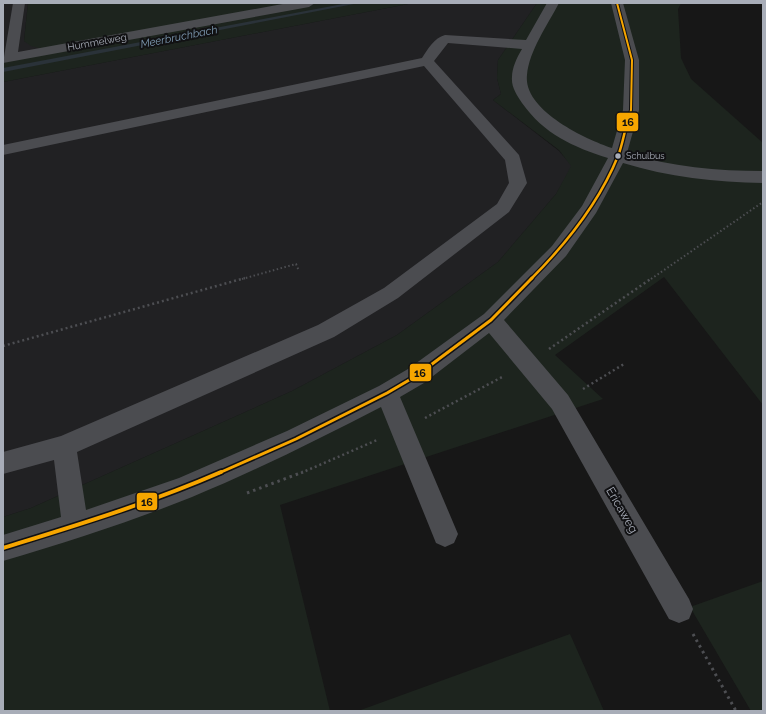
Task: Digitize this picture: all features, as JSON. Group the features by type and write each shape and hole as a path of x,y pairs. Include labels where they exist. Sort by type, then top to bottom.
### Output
{"street":[{"path":"7,59 19,3"},
{"name":"Hummelweg","path":"7,59 309,3"},
{"path":"553,3 531,45 519,77 528,104 540,117 559,132 618,156 687,173 723,177 763,177"},
{"path":"3,548 75,526 184,488 296,439 387,394 416,376 491,320 560,251 590,209 618,156 632,110 632,60 617,3"},
{"path":"3,150 428,62 437,46 444,39 531,45"},
{"path":"3,464 64,446 326,331 392,293 503,208 518,183 512,159 428,62"},
{"name":"Ericaweg","path":"491,320 560,402 679,609"},
{"path":"387,394 445,534"},
{"path":"64,446 75,526"}],"path":[{"path":"3,346 296,264 299,271"},
{"path":"560,402 624,364"},
{"path":"679,609 736,711"}],"shaded area":[{"path":"3,3 28,3 24,41 45,49 3,57"},
{"path":"28,3 413,3 3,82 3,57 43,49 31,46 24,41"},
{"path":"413,3 537,3 498,60 497,78 501,94 493,100 559,151 572,166 556,194 498,262 397,335 292,391 31,508 3,517 3,82"},
{"path":"537,3 681,3 678,9 681,58 691,79 763,143 763,405 664,277 555,355 603,399 280,505 330,711 3,711 3,517 31,508 292,391 397,335 498,262 556,194 571,166 559,150 493,100 501,94 497,78 498,60"},
{"path":"763,581 763,711 751,711 690,607"},
{"path":"570,634 604,711 358,711"}],"waterway":[{"name":"Meerbruchbach","path":"3,70 356,3"}],"transit line":[{"name":"16","path":"3,548 111,515 184,488 296,439 387,393 416,376 491,320 559,251 590,209 618,156 631,110 632,60 617,3"}],"place":[{"name":"Schulbus","path":"618,156"}]}
